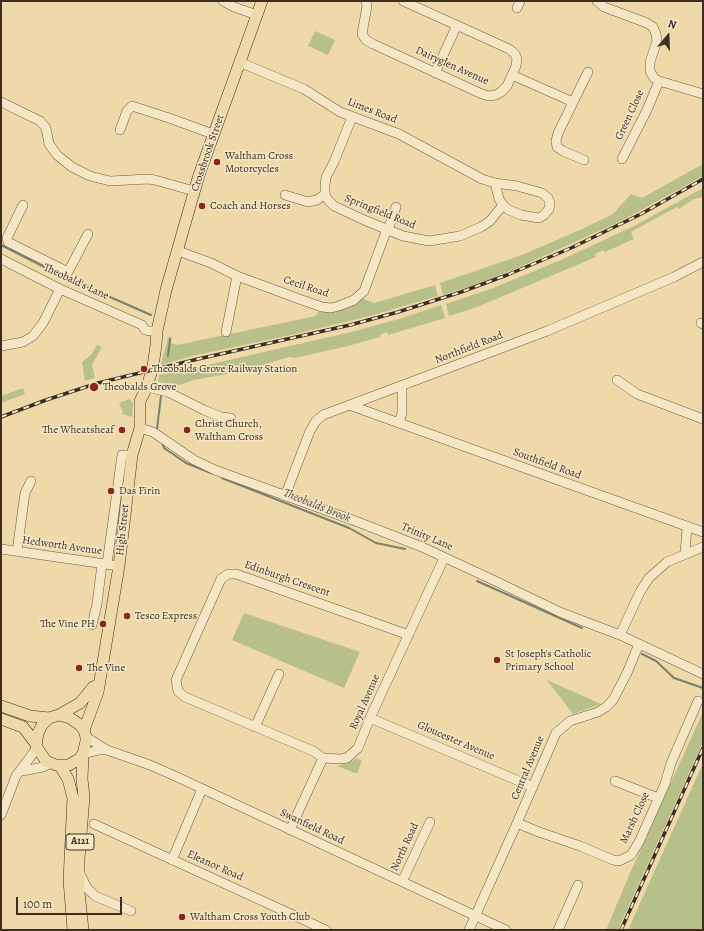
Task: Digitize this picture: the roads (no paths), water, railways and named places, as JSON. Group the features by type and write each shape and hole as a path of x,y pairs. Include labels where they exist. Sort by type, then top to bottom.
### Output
{"main road":[{"name":"Crossbrook Street","path":"157,331 170,276 194,191 213,134 262,1"},
{"name":"High Street","path":"85,734 98,692 98,685 113,607 109,564 132,455 140,428 140,401 147,387 156,350 157,331"},
{"path":"36,746 40,729 54,716 80,703 93,687 98,685"},
{"path":"1,706 30,716 65,716 75,721 85,734 86,741 83,754 74,763 69,765 56,765 46,761 23,727 1,719"},
{"name":"A121","path":"83,754 82,779 84,797 79,872 80,910 83,930"},
{"name":"A121","path":"56,765 68,779 73,798 69,880 73,930"}],"street":[{"path":"224,1 234,7 257,15"},
{"name":"Dairyglen Avenue","path":"366,1 367,6 362,34 366,40 482,94 489,96 496,95 507,86 516,66 517,59 515,54 508,49 403,1"},
{"path":"597,1 604,7 635,18 653,27 657,41 650,62 650,71 654,78 659,81 703,94"},
{"path":"435,72 457,25"},
{"name":"Limes Road","path":"240,62 304,89 331,107 352,117 399,134 467,172 495,183 517,186 542,193 548,198 550,203 549,209 539,218 521,216 503,205"},
{"path":"584,160 557,147 556,141 558,133 588,72"},
{"path":"512,75 573,102"},
{"name":"Green Close","path":"622,159 647,110 659,81"},
{"path":"1,102 40,121 46,128 49,144 57,155 72,167 90,176 110,181 148,179 194,191"},
{"path":"120,130 127,111 132,106 213,134"},
{"path":"285,195 308,202 317,200 326,194 326,177 352,117"},
{"path":"495,183 499,199 503,205"},
{"name":"Springfield Road","path":"326,194 328,200 334,206 387,229 416,239 429,241 460,236 481,227 490,221 503,205"},
{"path":"23,205 7,238 8,242 32,264 68,272 88,234"},
{"name":"Cecil Road","path":"178,251 211,263 237,276 322,307 331,308 354,300 364,291 396,207"},
{"name":"Theobald's Lane","path":"1,258 32,264 60,289 142,325 145,330 157,331"},
{"name":"Northfield Road","path":"285,496 310,431 323,415 518,342 588,314 674,277 703,262"},
{"path":"226,332 237,276"},
{"path":"1,346 23,342 33,336 43,323 60,289"},
{"path":"617,380 637,394 703,419"},
{"path":"399,423 402,413 402,386"},
{"path":"147,387 168,392 221,417 231,418"},
{"path":"178,397 183,388"},
{"name":"Southfield Road","path":"349,405 703,532"},
{"name":"Trinity Lane","path":"140,428 149,430 194,460 422,547 491,578 562,613 620,635 703,674"},
{"path":"17,551 25,493 31,481"},
{"path":"685,554 687,527"},
{"path":"620,635 640,592 649,578 667,562 703,547"},
{"name":"Hedworth Avenue","path":"1,549 109,564"},
{"name":"Royal Avenue","path":"323,758 347,758 358,748 370,718 444,558"},
{"path":"92,625 109,564"},
{"name":"Edinburgh Crescent","path":"323,758 313,751 182,695 176,687 176,680 220,581 224,576 236,574 409,635"},
{"path":"97,604 113,607"},
{"name":"Central Avenue","path":"469,930 556,733 570,721 606,708 613,700 627,673 639,644"},
{"path":"255,727 279,674"},
{"name":"Marsh Close","path":"517,823 580,846 604,857 619,861 631,856 665,784 671,763 698,701"},
{"name":"Gloucester Avenue","path":"370,718 533,787"},
{"name":"Swanfield Road","path":"85,734 107,750 150,765 506,930"},
{"path":"1,815 14,780 22,770 36,746"},
{"name":"Swanfield Road","path":"83,754 99,750 107,750"},
{"path":"290,830 323,758"},
{"path":"22,770 56,765"},
{"path":"615,781 658,798"},
{"path":"172,860 202,789"},
{"name":"North Road","path":"402,882 430,822"},
{"name":"Eleanor Road","path":"94,824 326,930"},
{"path":"79,872 87,888 95,896 131,911"},
{"path":"558,930 578,885"},
{"path":"80,910 84,903 95,896"}],"waterway":[{"name":"Theobalds Brook","path":"1,245 64,277"},
{"name":"Theobalds Brook","path":"69,279 151,315"},
{"name":"Theobalds Brook","path":"168,356 170,339"},
{"name":"Theobalds Brook","path":"158,432 157,429 161,396"},
{"name":"Theobalds Brook","path":"162,442 164,448 186,463 211,473"},
{"name":"Theobalds Brook","path":"222,478 349,528 376,543 405,549"},
{"name":"Theobalds Brook","path":"477,581 582,628"},
{"name":"Theobalds Brook","path":"642,654 656,661 674,678 703,688"}],"railway":[{"path":"1,417 98,383 350,325 398,312 461,292 507,275 571,248 641,214 703,179"},
{"path":"621,930 703,748"}],"place":[{"name":"Waltham Cross Motorcycles","path":"217,162"},
{"name":"Coach and Horses","path":"202,206"},
{"name":"Theobalds Grove Railway Station","path":"144,369"},
{"name":"Theobalds Grove","path":"94,387"},
{"name":"The Wheatsheaf","path":"122,430"},
{"name":"Christ Church, Waltham Cross","path":"187,430"},
{"name":"Das Firin","path":"111,491"},
{"name":"Tesco Express","path":"127,616"},
{"name":"The Vine PH","path":"103,624"},
{"name":"St Joseph's Catholic Primary School","path":"497,660"},
{"name":"The Vine","path":"79,668"},
{"name":"Waltham Cross Youth Club","path":"182,917"}]}
